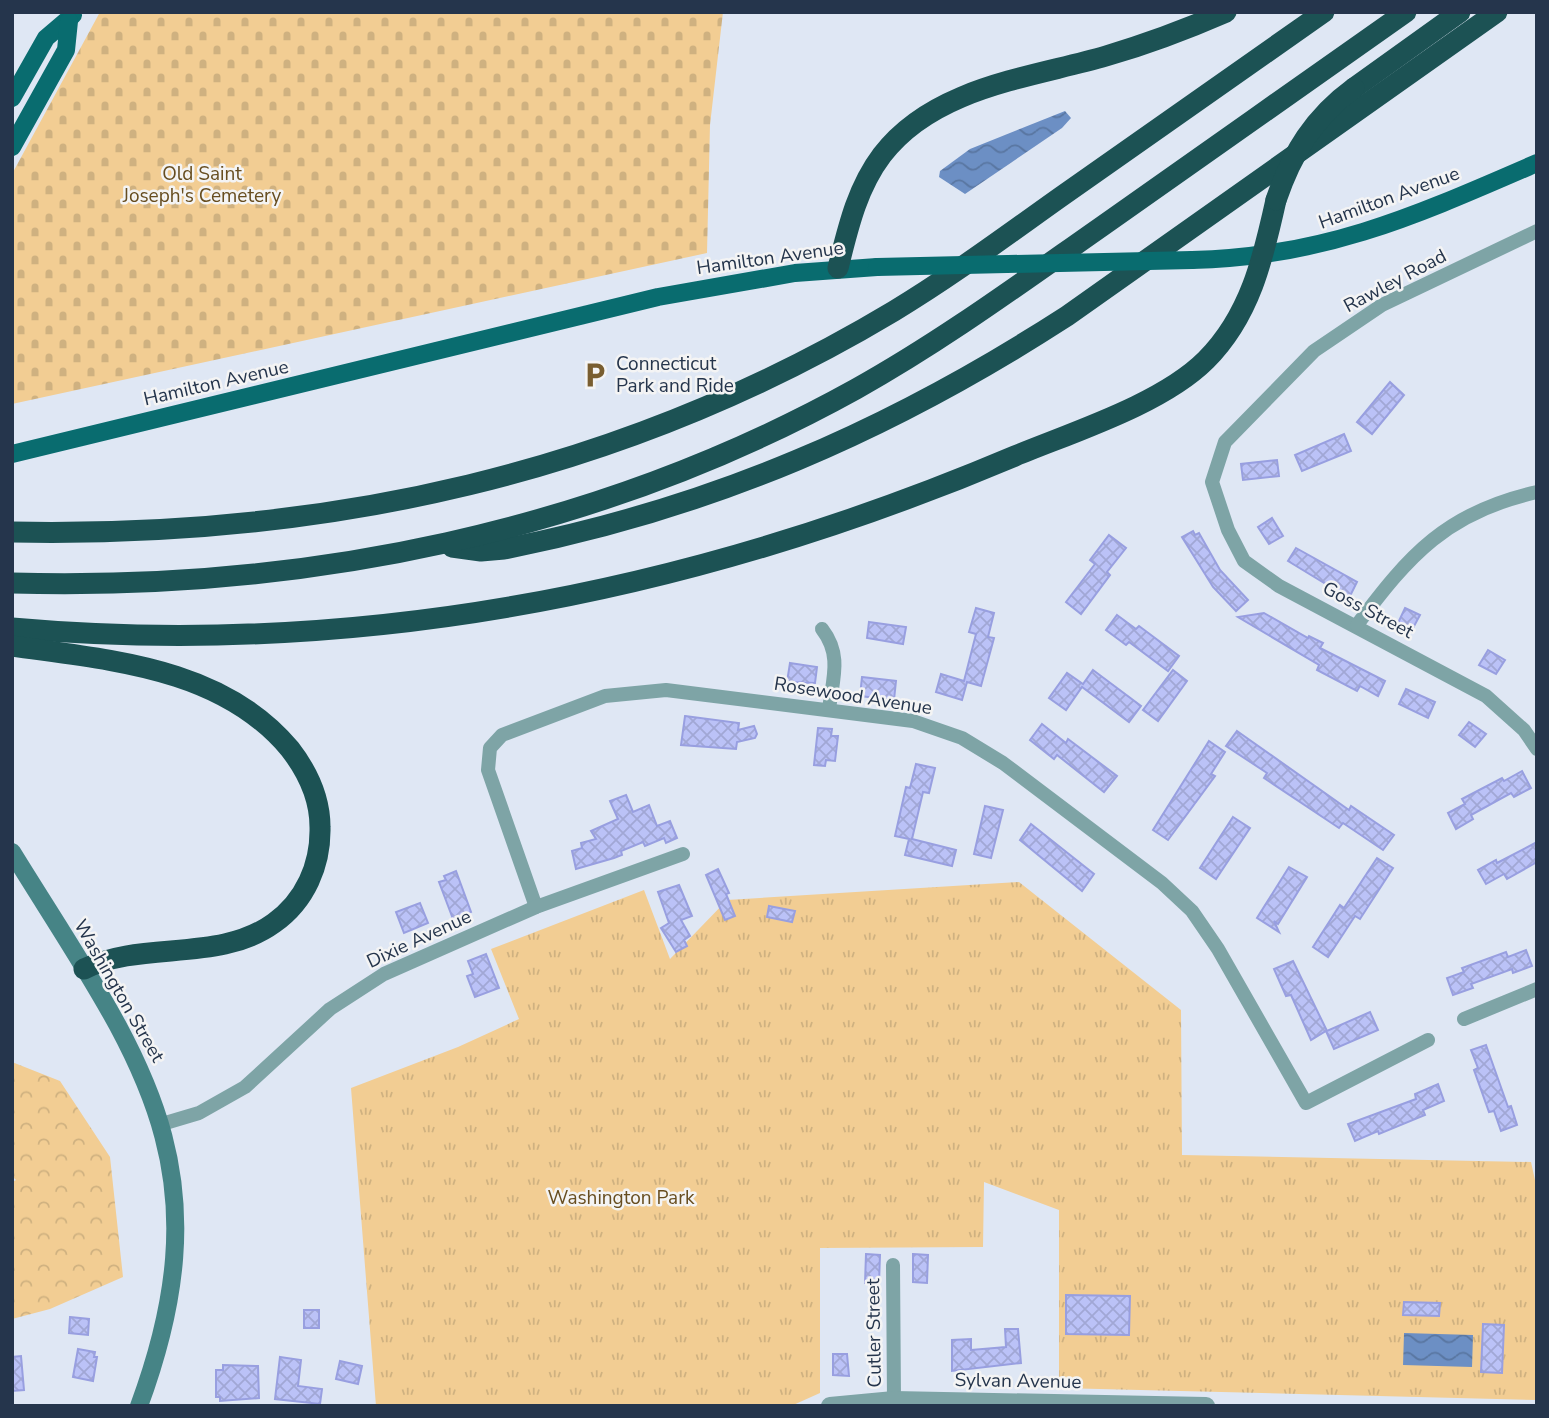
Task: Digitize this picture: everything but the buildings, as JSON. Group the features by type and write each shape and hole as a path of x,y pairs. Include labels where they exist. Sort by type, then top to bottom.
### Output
{"highway":[{"path":"838,268 853,213 869,176 893,143 926,114 964,96 1143,44 1227,12"},
{"path":"12,532 184,530 320,516 484,483 649,431 778,374 903,305 1324,12"},
{"path":"12,583 109,583 237,577 348,563 440,545 554,516 638,489 760,438 856,389 966,322 1406,12"},
{"path":"12,628 190,636 385,626 467,616 579,596 749,552 942,487 1167,389 1193,372 1225,337 1252,291 1264,256 1276,200 1289,166 1308,133 1324,113 1353,88 1460,12"},
{"path":"440,545 481,551 504,549 677,506 773,472 902,413 994,362 1067,316 1497,12"},
{"path":"12,646 143,667 191,682 230,700 269,727 293,754 309,780 319,813 320,845 315,868 295,902 271,925 233,942 112,959 84,969"}],"main road":[{"path":"12,98 46,38 72,16"},
{"path":"12,147 66,50 72,16"},
{"name":"Hamilton Avenue","path":"12,454 658,297 756,278 838,268 1264,256 1318,246 1379,228 1536,169"},
{"name":"Washington Street","path":"12,852 140,1066 162,1124 174,1191 175,1262 163,1334 139,1406"}],"street":[{"name":"Rawley Road","path":"1212,482 1225,442 1314,351 1382,305 1537,231"},
{"name":"Goss Street","path":"1212,482 1228,530 1244,561 1279,586 1357,625 1486,696 1524,730 1537,748"},
{"path":"1357,625 1395,574 1426,542 1472,514 1537,492"},
{"path":"822,629 833,643 836,659 829,709"},
{"name":"Rosewood Avenue","path":"536,907 488,770 489,748 502,735 605,696 638,691 666,690 829,709 926,725 982,749 1162,883 1205,927 1306,1103 1428,1040"},
{"name":"Dixie Avenue","path":"162,1124 199,1113 245,1087 330,1009 384,974 536,907 683,854"},
{"path":"1464,1019 1537,989"},
{"name":"Cutler Street","path":"893,1265 894,1400"},
{"name":"Sylvan Avenue","path":"830,1406 853,1401 894,1400 1206,1406"}],"green space":[{"name":"Old Saint Joseph's Cemetery","path":"100,12 723,12 710,125 707,253 12,404 12,174"},
{"name":"Washington Park","path":"1019,882 1181,1010 1182,1155 1531,1162 1537,1189 1537,1400 1059,1388 1059,1210 984,1182 983,1247 820,1248 820,1393 791,1406 376,1406 351,1088 458,1047 519,1019 491,949 644,890 670,959 727,900"},
{"path":"12,1062 60,1081 110,1157 123,1277 50,1309 12,1319 12,1182 16,1180 12,1176"}],"water":[{"path":"1065,111 1071,118 1062,128 965,194 939,177 940,171 970,149"},
{"path":"1404,1333 1473,1335 1472,1367 1403,1365"}],"place":[{"name":"Connecticut Park and Ride","path":"595,375"}]}
